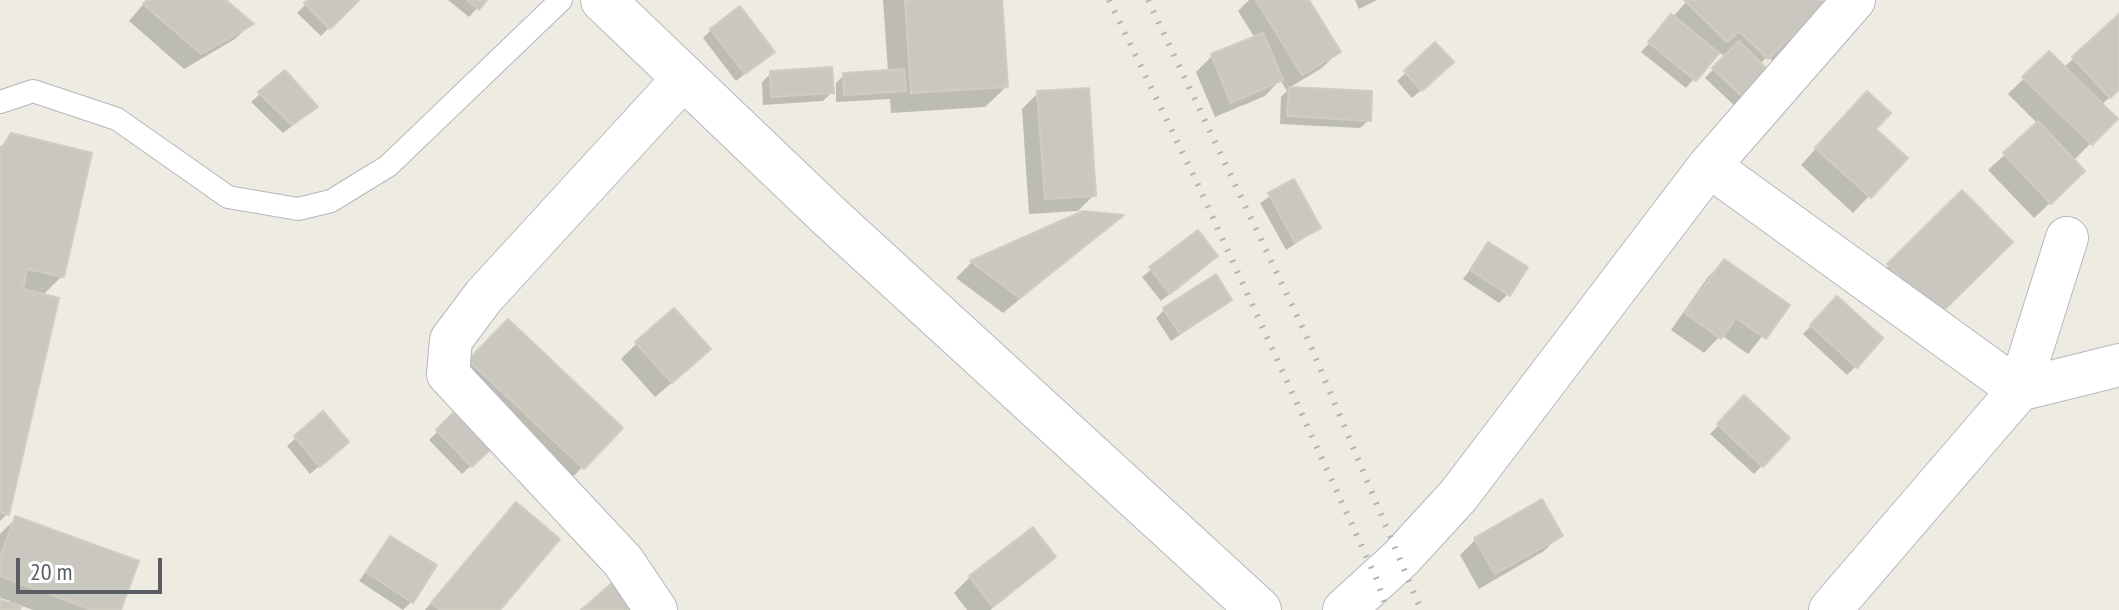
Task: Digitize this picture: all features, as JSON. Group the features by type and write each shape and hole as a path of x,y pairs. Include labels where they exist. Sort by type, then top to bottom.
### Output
{"main road":[{"path":"603,0 1259,610"}],"street":[{"path":"1344,610 1401,558 1458,496 1709,166 1854,0"},
{"path":"656,610 623,561 448,374 451,340 484,296 684,78"},
{"path":"1709,166 2019,390 2119,365"},
{"path":"1830,610 2019,390 2067,238"}],"lane":[{"path":"0,102 33,91 117,119 228,197 298,209 331,201 388,166 561,0"}],"building":[{"path":"147,0 226,0 254,24 201,54 143,4"},
{"path":"308,0 359,0 330,29 304,3"},
{"path":"467,0 487,0 479,10"},
{"path":"905,0 1002,0 1008,87 911,93"},
{"path":"1256,0 1309,0 1341,52 1302,75"},
{"path":"1684,0 1841,0 1797,45 1790,37 1768,59 1739,31 1727,42"},
{"path":"740,6 775,52 745,74 710,29"},
{"path":"1671,14 1719,53 1696,81 1648,42"},
{"path":"2119,14 2119,90 2110,98 2072,57"},
{"path":"1263,33 1283,80 1231,103 1211,54"},
{"path":"1739,41 1772,74 1746,100 1712,68"},
{"path":"1435,42 1454,62 1422,91 1404,71"},
{"path":"2049,51 2118,119 2092,145 2022,77"},
{"path":"832,67 834,93 771,97 770,71"},
{"path":"904,69 906,91 844,95 843,73"},
{"path":"285,70 318,107 292,125 258,92"},
{"path":"1289,87 1372,91 1371,121 1287,116"},
{"path":"1089,88 1096,196 1045,199 1037,91"},
{"path":"1867,91 1891,113 1876,129 1908,158 1871,198 1815,148"},
{"path":"2038,121 2085,171 2051,204 2003,153"},
{"path":"11,133 92,153 64,277 27,269 23,289 59,298 9,515 0,512 0,151"},
{"path":"1294,179 1321,228 1295,242 1268,193"},
{"path":"1962,190 2013,242 1939,315 1887,264"},
{"path":"1083,211 1124,215 1020,298 970,261"},
{"path":"1198,230 1218,256 1170,294 1149,267"},
{"path":"1488,242 1528,267 1510,296 1470,270"},
{"path":"1724,259 1790,305 1766,339 1736,318 1721,339 1685,313"},
{"path":"1216,274 1232,300 1180,334 1163,308"},
{"path":"1837,296 1883,338 1857,368 1810,325"},
{"path":"674,308 711,349 672,383 635,342"},
{"path":"508,319 623,428 584,469 468,360"},
{"path":"1744,395 1790,438 1763,467 1717,424"},
{"path":"460,406 496,444 472,467 436,430"},
{"path":"323,411 349,442 320,467 294,436"},
{"path":"1542,499 1563,536 1495,574 1474,538"},
{"path":"516,502 560,539 500,610 440,610 431,603"},
{"path":"15,516 139,561 121,610 92,610 0,576 0,558"},
{"path":"1033,527 1056,557 993,607 969,576"},
{"path":"390,536 437,565 413,603 366,572"},
{"path":"613,582 639,610 581,610"},
{"path":"0,600 21,606 20,610 0,610"}],"railway":[{"path":"1109,0 1198,185 1377,580 1387,610"},
{"path":"1148,0 1307,337 1421,610"}]}
